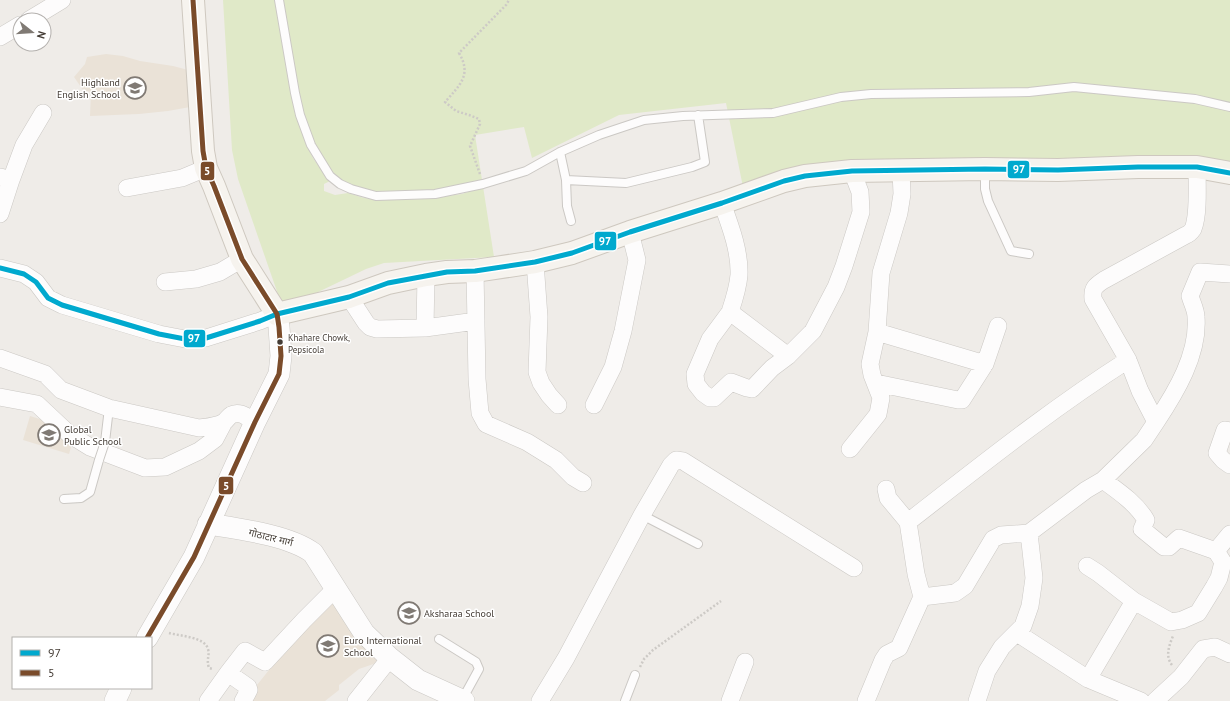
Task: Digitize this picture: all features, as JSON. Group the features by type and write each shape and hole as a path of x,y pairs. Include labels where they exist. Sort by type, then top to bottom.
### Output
{"main road":[{"path":"193,0 202,137 206,168 242,259 277,314 349,297 388,283 426,275 447,272 475,271 535,262 572,253 630,232 722,203 784,181 805,176 852,171 985,169 1058,170 1138,167 1197,167 1230,173"}],"street":[{"path":"42,12 62,0"},
{"path":"0,37 12,30"},
{"path":"0,214 5,178 43,113"},
{"path":"1156,422 1140,391 1128,360 1093,299 1092,292 1095,287 1104,280 1186,236 1192,231 1195,222 1198,189 1197,167"},
{"path":"127,188 182,178 206,168"},
{"path":"722,203 734,238 739,275 730,312 710,339 695,374 696,384 705,395 710,398 714,398 731,382 752,389 772,368 788,356 813,331 836,287 861,212 860,192 852,171"},
{"path":"850,449 878,414 881,398 872,375 870,364 877,332 881,273 899,213 902,194 901,171"},
{"path":"594,405 613,368 623,331 637,260 630,232"},
{"path":"165,282 196,279 220,272 242,259"},
{"path":"535,262 539,317 537,372 540,384 558,405"},
{"path":"0,268 24,274 36,282 48,298 62,305 160,334 185,339 206,338 277,314 282,356 279,374 255,422 194,557 151,630"},
{"path":"475,271 477,379 480,413 486,424 527,442 556,460 573,477 583,483"},
{"path":"922,597 955,594 965,586 993,539 1001,535 1029,532 1086,490 1103,480 1144,440 1173,395 1187,366 1195,337 1196,316 1190,296 1200,272 1230,274"},
{"path":"425,328 426,275"},
{"path":"349,297 366,323 370,327 377,329 425,328 476,321"},
{"path":"730,312 788,356"},
{"path":"876,383 962,400 985,364 998,326"},
{"path":"877,332 985,364"},
{"path":"0,358 44,374 61,390 109,408 199,428 209,427 224,422"},
{"path":"908,522 1065,402 1128,360"},
{"path":"0,397 38,404 69,434 90,447 145,468 165,467 199,451 215,439 224,422 231,415 238,413 255,422"},
{"path":"1230,431 1225,430 1217,454 1230,465"},
{"path":"540,701 566,658 642,515 671,464 676,460 683,461 854,568"},
{"path":"1087,566 1134,601 1172,622 1182,620 1198,613 1214,587 1224,582 1223,562 1216,551 1179,538 1169,547 1164,547 1142,529 1146,520 1143,515 1124,496 1103,480"},
{"path":"866,701 887,654 899,648 922,597 916,574 908,522 888,498 886,489"},
{"name":"गोठाटार मार्ग","path":"208,524 292,541 305,547 313,553 364,633 390,658 418,680 463,700"},
{"path":"977,701 987,672 1002,647 1023,626 1030,606 1034,578 1029,532"},
{"path":"1216,551 1230,534"},
{"path":"208,701 245,651 265,662 335,589"},
{"path":"1088,679 1134,601"},
{"path":"1017,633 1088,679 1141,701"},
{"path":"1155,701 1181,677 1202,649 1215,647 1230,654"},
{"path":"356,701 390,658"},
{"path":"730,701 745,662"},
{"path":"228,672 248,687 249,690 243,701"},
{"path":"115,701 121,689"}],"lane":[{"path":"279,0 295,93 300,115 311,145 330,176 340,184 351,189 376,196 435,194 483,184 526,171 560,152 599,135 644,120 661,117 773,113 841,97 871,94 1029,92 1074,88 1195,99 1230,107"},
{"path":"566,180 626,183 692,167 705,162 698,115"},
{"path":"560,152 566,180 571,221"},
{"path":"985,169 985,189 988,201 1011,251 1029,254"},
{"path":"64,499 81,498 90,492 104,442 109,408"},
{"path":"642,515 698,544"},
{"path":"439,640 476,662 478,666 479,669 463,700"},
{"path":"626,701 635,675"}],"path":[{"path":"483,184 470,146 480,124 478,119 456,111 445,102 459,86 464,75 465,62 459,53 506,5 509,0"},
{"path":"635,675 644,659 653,650 721,600"},
{"path":"1181,677 1170,662 1168,651 1169,644 1182,620"},
{"path":"151,630 182,637 192,637 206,644 209,650 207,662 209,668 228,672"}],"shaded area":[{"name":"Highland English School","path":"106,54 123,56 140,61 188,70 190,107 139,114 90,116 91,92 83,90 74,77 85,64 87,57"},
{"name":"Global Public School","path":"30,416 76,430 69,454 23,440"},
{"name":"Euro International School","path":"333,600 382,661 359,669 339,685 339,690 325,701 246,701 249,695 309,620"}],"green space":[{"path":"223,0 275,0 288,81 298,121 313,158 330,181 324,184 324,191 335,195 348,193 364,198 384,200 426,199 462,194 474,190 472,184 418,192 376,192 352,186 338,178 322,159 312,139 304,116 293,68 282,0 1230,0 1230,165 743,187 726,103 619,115 532,158 524,127 475,135 494,257 384,263 366,269 314,294 281,303 238,179 232,150"}],"transit line":[{"name":"5","path":"148,637 194,557 255,422 279,374 281,356 277,314 242,259 206,168 203,151 193,0"},
{"name":"97","path":"0,268 24,274 36,282 48,298 62,305 159,334 185,339 206,338 277,314 349,297 388,283 447,272 475,271 535,262 572,253 630,232 722,203 784,181 805,176 852,171 985,169 1058,170 1138,167 1197,167 1230,173"}],"place":[{"name":"Highland English School","path":"135,88"},
{"name":"Khahare Chowk, Pepsicola","path":"280,342"},
{"name":"Global Public School","path":"49,435"},
{"name":"Aksharaa School","path":"409,613"},
{"name":"Euro International School","path":"328,646"}]}
